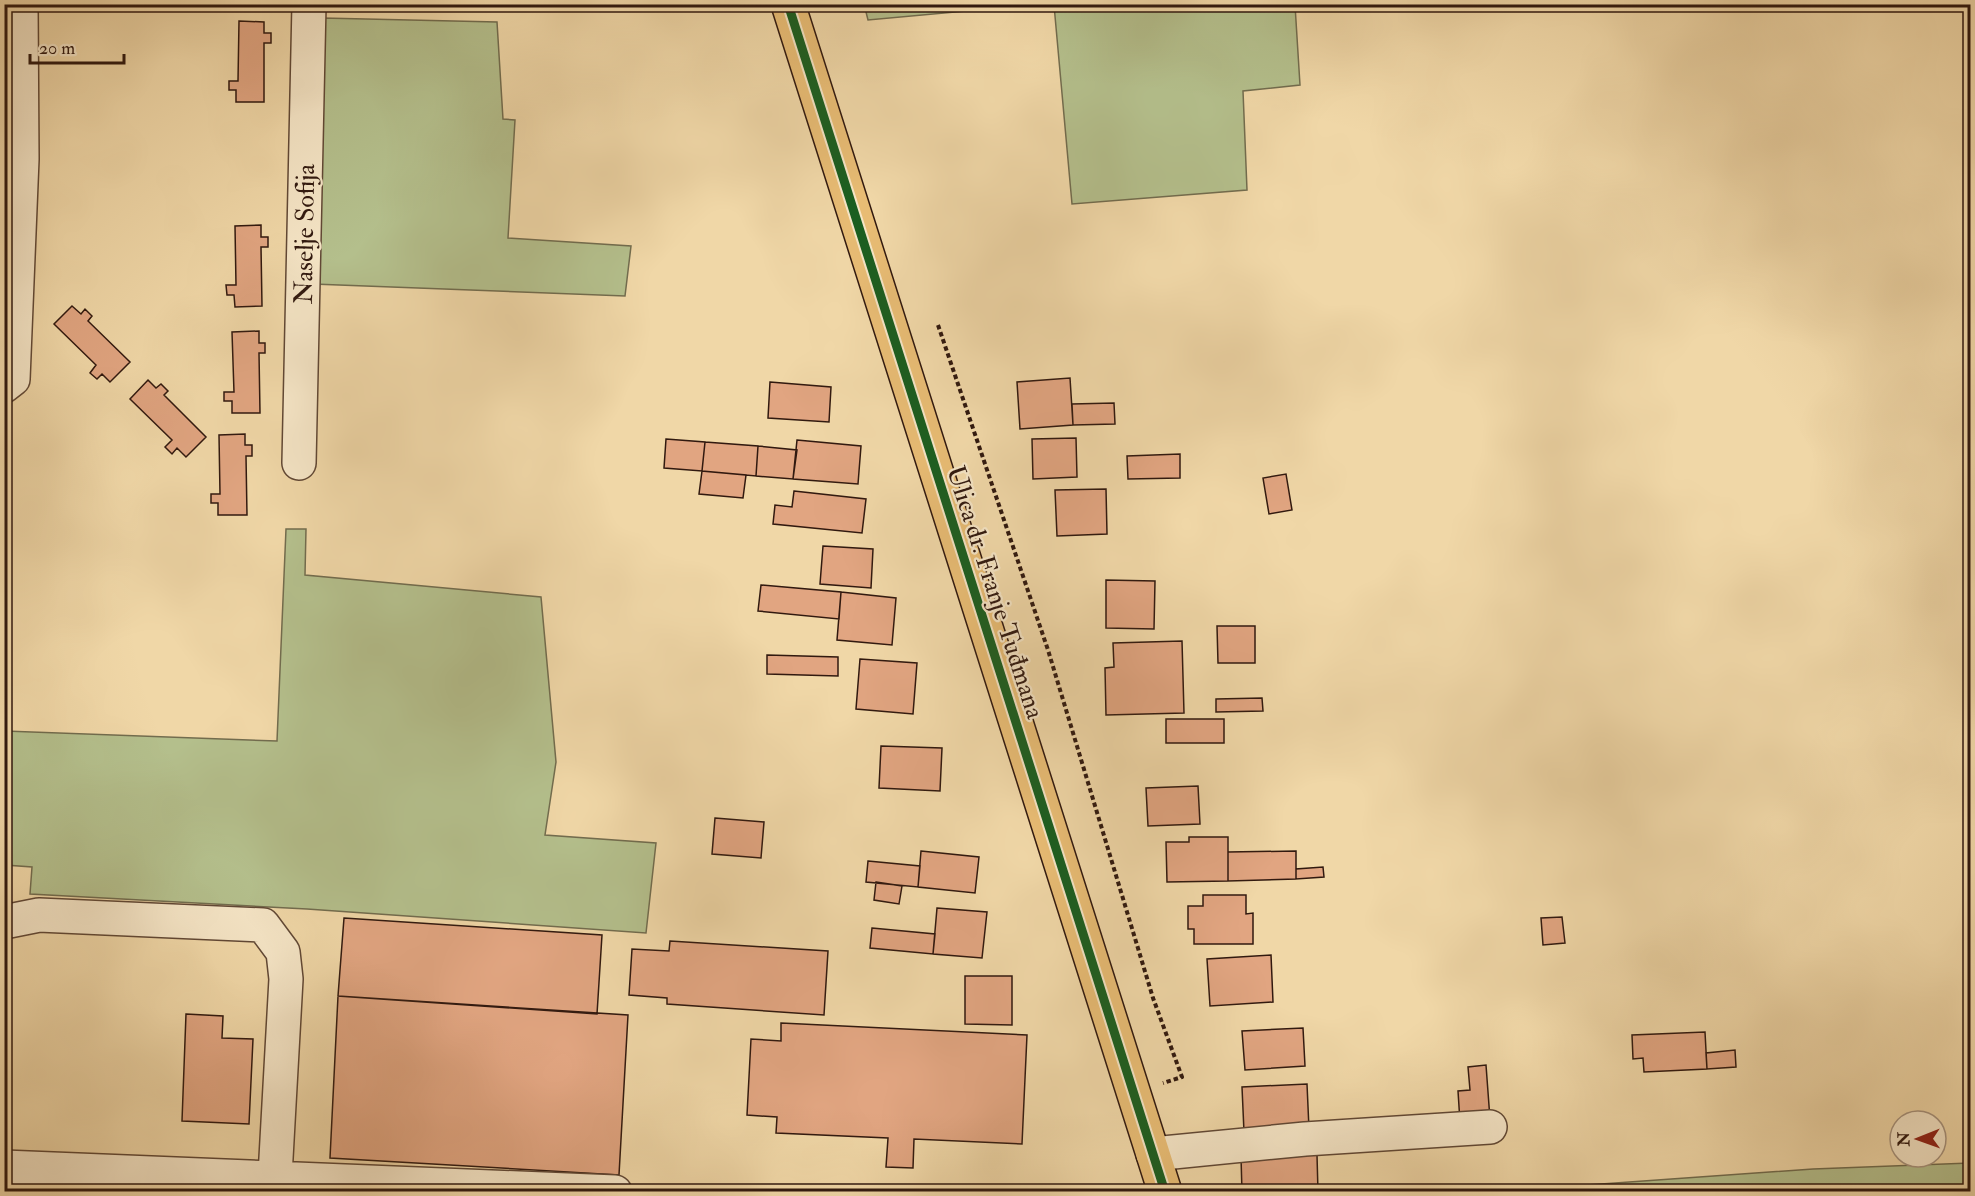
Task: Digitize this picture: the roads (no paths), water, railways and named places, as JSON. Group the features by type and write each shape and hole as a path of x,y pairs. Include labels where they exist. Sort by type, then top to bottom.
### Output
{"main road":[{"name":"Ulica dr. Franje Tuđmana","path":"788,4 1165,1191"}],"lane":[{"path":"4,386 13,379 22,159 21,4"},
{"name":"Naselje Sofija","path":"299,463 309,4"},
{"path":"4,922 39,915 263,925 283,952 286,979 275,1176"},
{"path":"1153,1154 1305,1139 1490,1126"},
{"path":"4,1167 615,1191"}]}
